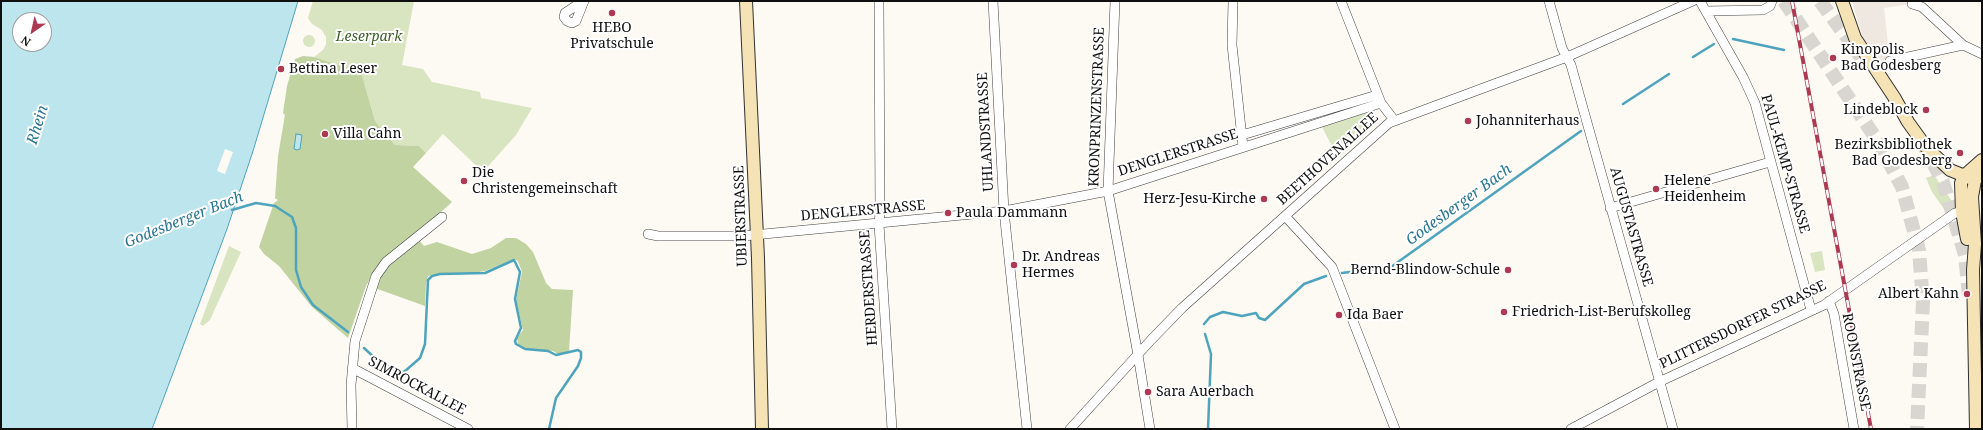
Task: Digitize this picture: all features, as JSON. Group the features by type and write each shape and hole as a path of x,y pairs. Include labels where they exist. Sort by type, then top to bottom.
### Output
{"main road":[{"name":"UBIERSTRASSE","path":"746,1 757,235 762,429"},
{"path":"1842,1 1855,38 1872,60 1926,147 1950,170 1974,176"},
{"path":"1976,429 1973,270 1975,244 1971,210 1974,176 1982,160"},
{"path":"1973,270 1962,212 1960,188 1974,176"}],"street":[{"name":"HERDERSTRASSE","path":"879,1 879,224 892,429"},
{"name":"UHLANDSTRASSE","path":"994,1 1004,211 1027,429"},
{"name":"KRONPRINZENSTRASSE","path":"1116,1 1108,191 1150,429"},
{"path":"1233,1 1232,45 1243,146"},
{"path":"1341,1 1379,99 1394,120"},
{"name":"AUGUSTASTRASSE","path":"1549,1 1562,48 1567,57 1581,101 1673,429"},
{"name":"BEETHOVENALLEE","path":"1070,429 1182,308 1394,120 1567,57 1693,1"},
{"name":"PAUL-KEMP-STRASSE","path":"1700,1 1751,95 1811,310"},
{"path":"1706,11 1763,10 1770,6 1772,1"},
{"path":"1912,4 1922,7 1963,45 1982,54"},
{"path":"1890,61 1963,45"},
{"name":"DENGLERSTRASSE","path":"648,234 658,236 757,235 1004,211 1108,191 1243,146 1309,126 1379,99"},
{"name":"DENGLERSTRASSE","path":"1242,135 1305,115 1379,99"},
{"path":"1305,115 1309,126"},
{"path":"1610,208 1770,162"},
{"name":"PLITTERSDORFER STRASSE","path":"1571,429 1659,382 1829,301 1955,213 1962,212"},
{"path":"1285,216 1332,267 1395,429"},
{"path":"352,429 352,368 358,326 379,271 389,260 442,217"},
{"name":"ROONSTRASSE","path":"1829,301 1834,314 1854,429"},
{"name":"SIMROCKALLEE","path":"352,368 468,429"}],"green space":[{"name":"Leserpark","path":"313,1 414,1 402,65 423,69 432,82 480,92 481,98 532,108 516,135 483,172 443,134 426,153 419,146 395,145 375,121 361,72 314,57 323,50 326,44 326,37 322,30 312,24 308,18"},
{"path":"309,35 313,37 315,41 313,45 309,47 305,45 303,41 305,37"},
{"path":"303,56 314,57 361,72 375,121 395,145 419,146 426,153 413,167 452,202 378,265 366,286 348,338 312,307 279,266 264,254 259,247 274,203 278,200 275,198 278,156 285,115 283,113 287,86 295,59"},
{"path":"1369,112 1377,115 1378,122 1338,158 1322,127"},
{"path":"1934,175 1952,201 1950,205 1944,209 1932,192 1926,178"},
{"path":"506,238 516,238 526,244 533,252 546,283 552,289 573,290 569,351 558,354 553,351 526,349 518,344 517,338 523,330 516,300 522,272 518,261 514,259 485,271 472,273 442,273 428,276 425,306 372,287 382,270 419,240 424,246 437,242 472,254 491,248"},
{"path":"229,246 241,252 210,320 203,326 200,324"},
{"path":"1822,251 1825,270 1815,272 1810,253"}],"shaded area":[{"path":"1852,1 1912,1 1912,4 1884,8 1890,61 1880,65 1875,58 1862,35"}],"water":[{"name":"Rhein","path":"1,1 298,1 253,151 227,229 152,429 1,429"},
{"path":"296,134 302,135 300,149 297,150 294,149"}],"pier":[{"path":"225,149 233,152 225,174 217,171"}],"waterway":[{"name":"Godesberger Bach","path":"1733,39 1784,50"},
{"name":"Godesberger Bach","path":"1693,57 1714,44"},
{"name":"Godesberger Bach","path":"1623,104 1669,74"},
{"name":"Godesberger Bach","path":"1342,273 1382,268 1388,269 1581,131"},
{"name":"Godesberger Bach","path":"232,210 256,203 275,206 292,217 296,228 296,270 301,287 313,305 348,332"},
{"name":"Godesberger Bach","path":"364,348 377,360 393,369 404,372 420,358 425,344 428,280 432,276 440,274 485,273 514,260 520,272 515,299 521,328 515,341 516,344 525,349 548,351 556,355 578,350 581,352 581,358 578,366 556,398 549,429"},
{"name":"Godesberger Bach","path":"1204,324 1210,317 1223,312 1242,316 1256,313 1259,318 1265,320 1304,284 1326,276"},
{"name":"Godesberger Bach","path":"1205,334 1211,354 1208,429"}],"tunnel":[{"path":"1784,1 1879,143 1902,187 1919,250 1923,302 1917,429"},
{"path":"1820,1 1861,57"},
{"path":"1923,144 1943,182 1965,255 1969,295"}],"railway":[{"path":"1792,1 1871,429"}],"place":[{"name":"HEBO Privatschule","path":"612,13"},
{"name":"Kinopolis Bad Godesberg","path":"1833,58"},
{"name":"Bettina Leser","path":"281,69"},
{"name":"Lindeblock","path":"1926,110"},
{"name":"Johanniterhaus","path":"1468,121"},
{"name":"Villa Cahn","path":"325,134"},
{"name":"Bezirksbibliothek Bad Godesberg","path":"1960,153"},
{"name":"Die Christengemeinschaft","path":"464,181"},
{"name":"Helene Heidenheim","path":"1656,189"},
{"name":"Herz-Jesu-Kirche","path":"1264,199"},
{"name":"Paula Dammann","path":"948,213"},
{"name":"Dr. Andreas Hermes","path":"1014,265"},
{"name":"Bernd-Blindow-Schule","path":"1508,270"},
{"name":"Albert Kahn","path":"1967,294"},
{"name":"Friedrich-List-Berufskolleg","path":"1504,312"},
{"name":"Ida Baer","path":"1339,315"},
{"name":"Sara Auerbach","path":"1148,392"}]}
